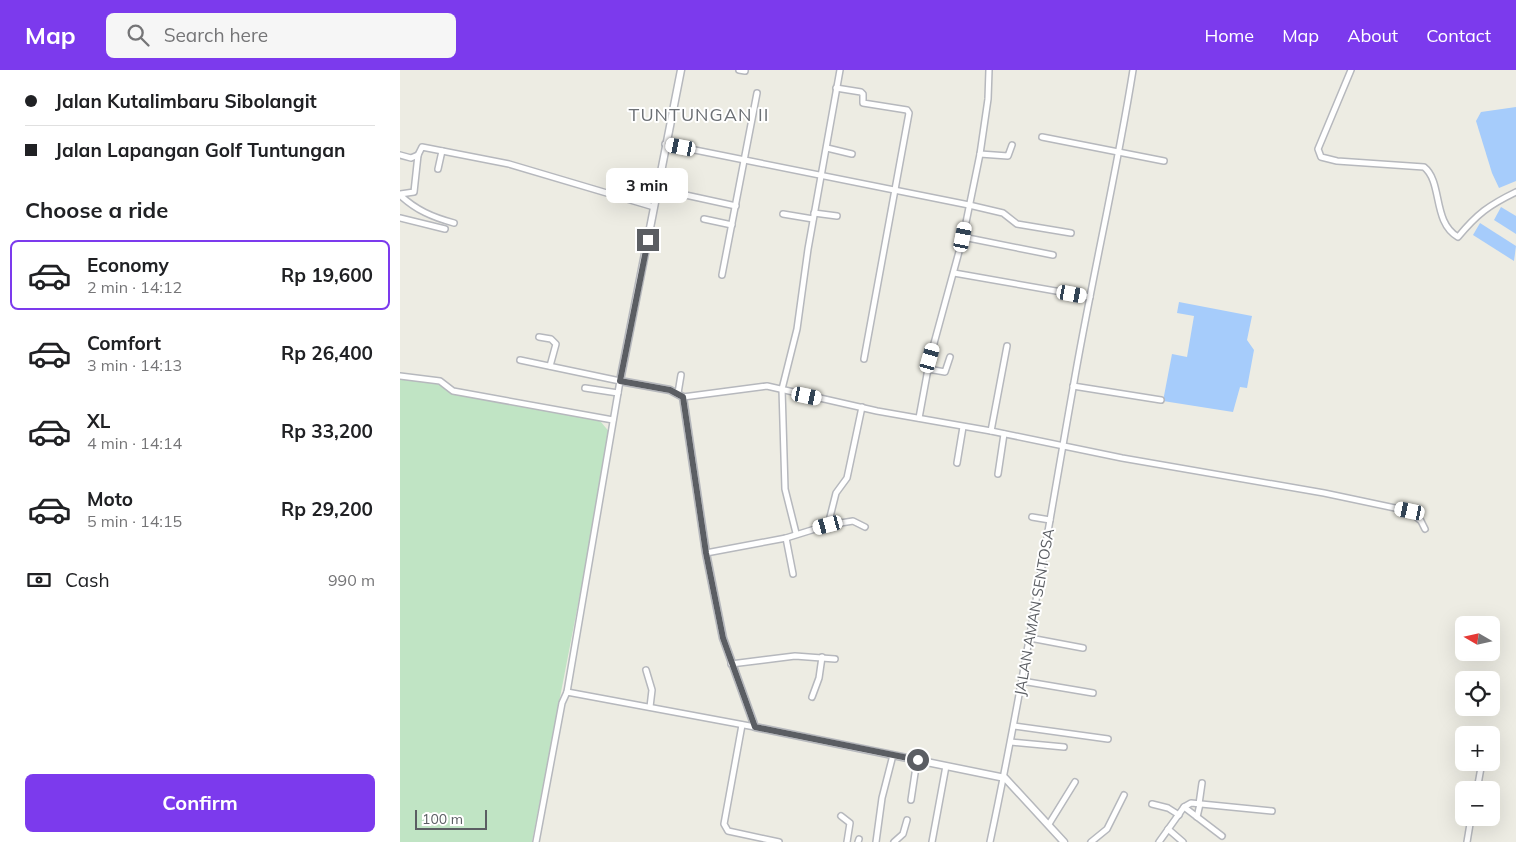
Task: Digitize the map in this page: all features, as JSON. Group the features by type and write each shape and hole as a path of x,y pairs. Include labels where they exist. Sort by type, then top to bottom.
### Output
{"street":[{"path":"536,842 562,703 567,692 620,381 681,70"},
{"path":"796,533 785,489 782,389 797,329 813,219 840,70"},
{"path":"919,418 928,369 963,237 980,154 988,99 989,70"},
{"name":"JALAN AMAN SENTOSA","path":"990,842 1005,778 1073,386 1119,153 1133,70"},
{"path":"1351,70 1318,149 1320,157 1337,161 1426,169 1447,226 1458,237 1480,212 1491,204 1516,192"},
{"path":"836,88 861,92 863,102 908,111 864,359"},
{"path":"722,276 757,93"},
{"path":"1042,137 1164,161"},
{"path":"665,144 821,177 969,205 1003,213 1018,224 1071,233"},
{"path":"980,154 1008,156 1012,145"},
{"path":"400,195 414,192 418,156 422,147 509,164 654,207"},
{"path":"826,148 852,154"},
{"path":"438,169 442,151"},
{"path":"400,155 411,158 418,156"},
{"path":"658,189 736,206"},
{"path":"400,195 411,206 431,216 454,223"},
{"path":"814,213 837,216"},
{"path":"783,214 813,219"},
{"path":"400,218 445,229"},
{"path":"704,219 732,225"},
{"path":"963,237 1052,254"},
{"path":"954,273 1090,297"},
{"path":"539,337 551,340 556,344 550,366"},
{"path":"991,431 1007,346"},
{"path":"928,369 945,372 950,357"},
{"path":"520,360 681,395 764,386 782,389 862,408 991,431 1185,470 1324,493 1410,511 1421,521 1425,529"},
{"path":"681,375 681,395 706,553 723,638 755,727"},
{"path":"400,376 440,381 453,390 613,420"},
{"path":"1073,386 1161,400"},
{"path":"585,388 618,393"},
{"path":"828,525 836,493 847,478 862,408"},
{"path":"957,463 963,427"},
{"path":"998,474 1004,434"},
{"path":"1032,517 1050,520"},
{"path":"706,553 786,538 796,533 828,525 853,521 865,527"},
{"path":"786,538 793,574"},
{"path":"1030,638 1083,648"},
{"path":"731,664 795,656 822,657 835,660"},
{"path":"812,697 819,678 822,657"},
{"path":"646,670 652,690 650,707"},
{"path":"1022,681 1093,692"},
{"path":"567,692 755,727 1005,778 1064,842"},
{"path":"742,725 724,824 728,831 779,842"},
{"path":"1014,726 1108,739"},
{"path":"1011,742 1064,747"},
{"path":"877,842 882,798 893,755"},
{"path":"911,800 918,760"},
{"path":"932,842 946,766"},
{"path":"1049,824 1075,782"},
{"path":"1197,817 1202,783"},
{"path":"1092,842 1107,829 1124,796"},
{"path":"1160,842 1184,807 1191,803 1272,811"},
{"path":"1152,804 1168,808 1179,815"},
{"path":"1184,807 1222,836"},
{"path":"841,816 850,823 847,842"},
{"path":"894,842 903,834 907,820"},
{"path":"1467,842 1470,826"},
{"path":"1168,829 1184,842"}],"green space":[{"path":"400,378 437,383 449,392 593,417 601,422 611,434 532,842 400,842"}],"water":[{"path":"1516,107 1516,181 1499,188 1492,173 1476,121 1481,112"},
{"path":"1501,207 1516,216 1516,234 1494,220"},
{"path":"1480,223 1516,246 1514,261 1473,235"},
{"path":"1179,302 1252,316 1247,340 1254,350 1247,388 1240,387 1233,412 1163,401 1172,354 1187,357 1194,316 1177,313"}],"district":[{"name":"TUNTUNGAN II","path":"699,114"}],"route":[{"path":"648,240 620,381 670,390 683,397 706,553 723,638 755,727 918,760"}]}
